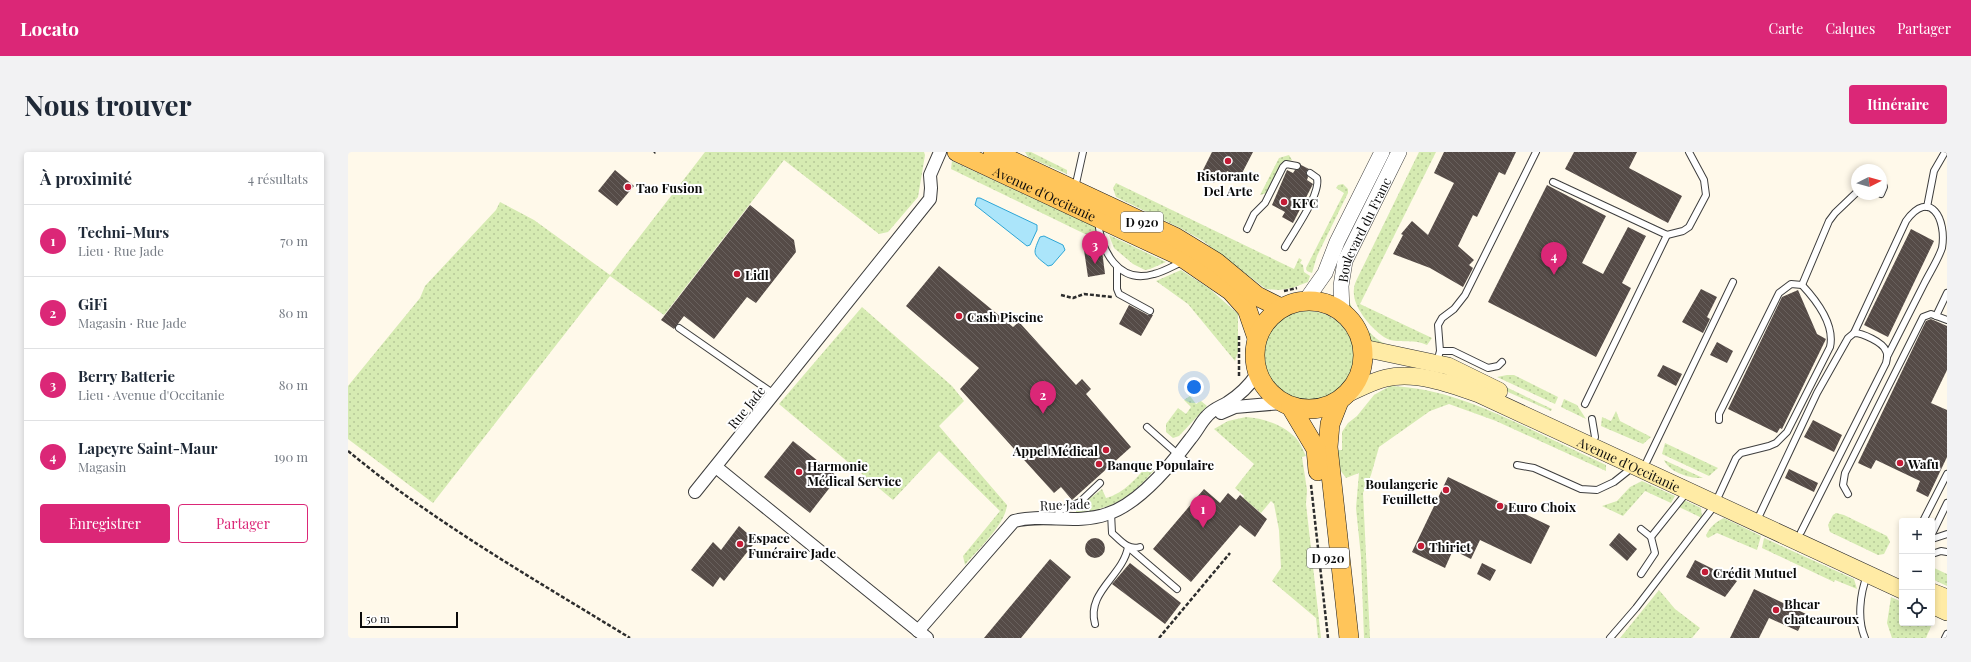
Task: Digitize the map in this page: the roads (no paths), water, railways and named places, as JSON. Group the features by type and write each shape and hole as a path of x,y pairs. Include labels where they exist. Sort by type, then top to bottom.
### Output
{"main road":[{"name":"Avenue d'Occitanie","path":"957,152 1186,260 1230,291 1247,309 1257,338"},
{"name":"Avenue d'Occitanie","path":"993,152 1175,237 1216,262 1257,296 1280,300"},
{"path":"1304,294 1342,312 1357,330 1363,348 1361,371 1358,380 1344,397 1330,406 1316,410 1286,405 1267,390 1258,374 1254,356 1257,338 1280,300 1304,294"},
{"name":"Avenue d'Occitanie","path":"1363,348 1438,357 1448,366 1595,437 1688,491 1760,514 1899,578"},
{"name":"Avenue d'Occitanie","path":"1344,397 1386,378 1416,378 1445,382 1479,394 1641,464 1899,589"},
{"name":"D 920","path":"1344,397 1330,424 1328,448 1349,638"},
{"name":"D 920","path":"1286,405 1316,449 1338,638"},
{"path":"1935,593 1947,598"},
{"path":"1935,606 1947,612"}],"street":[{"name":"Rue Jade","path":"940,152 930,175 930,198 716,467 922,634 1014,521 1075,520 1098,517 1111,513 1131,503 1143,493 1178,454 1210,413 1238,396 1258,374"},
{"name":"Boulevard du Franc","path":"1304,294 1325,273 1337,242 1382,152"},
{"name":"Boulevard du Franc","path":"1342,312 1341,280 1345,261 1399,152"},
{"name":"Rue Jade","path":"1202,425 1235,407 1286,405"},
{"path":"695,492 716,467"}],"lane":[{"path":"1075,190 1083,152"},
{"path":"1502,362 1498,366 1488,368 1453,350 1438,357 1438,325 1442,318 1454,309 1465,295 1536,152"},
{"path":"1553,182 1667,235 1683,231 1688,227 1706,195 1704,180 1695,166 1689,152"},
{"path":"1927,207 1934,171 1945,152"},
{"path":"1247,229 1257,210 1265,203 1283,167 1286,164 1297,166"},
{"path":"1285,247 1303,218 1317,188 1317,178 1310,173"},
{"path":"1802,285 1829,221 1851,198"},
{"path":"1760,514 1817,393 1848,338 1854,333 1906,221 1912,214 1921,208 1927,207 1940,214 1945,226 1942,248 1887,357 1884,368 1801,532"},
{"path":"1097,218 1102,244 1107,256 1117,267 1134,275 1153,275 1186,260"},
{"path":"1585,404 1667,235"},
{"path":"1117,267 1117,289 1119,294 1150,311"},
{"path":"1517,465 1534,468 1581,489 1597,490 1614,482 1641,464 1733,282"},
{"path":"1610,638 1636,608 1718,500 1736,458 1741,453 1776,443 1787,432 1830,346 1831,331 1819,309 1802,285 1791,284 1779,293 1719,414 1719,420"},
{"path":"1936,316 1947,293"},
{"path":"1848,494 1843,485 1845,473 1910,340 1923,317 1927,314 1947,320"},
{"path":"679,328 774,394"},
{"path":"1854,333 1866,336 1883,346 1887,357"},
{"path":"1592,419 1595,437"},
{"path":"1147,427 1191,466"},
{"path":"1925,518 1947,474"},
{"path":"1057,520 1056,516 1059,511 1080,502 1100,484"},
{"path":"1651,537 1688,491"},
{"path":"1935,528 1947,503"},
{"path":"1111,513 1112,533 1177,589"},
{"path":"1938,521 1947,519"},
{"path":"1640,574 1655,553 1651,537 1641,529"},
{"path":"1935,538 1946,535"},
{"path":"1128,547 1136,549 1140,547"},
{"path":"1095,624 1093,610 1096,598 1126,558 1128,547"},
{"path":"1935,553 1941,551 1947,552"},
{"path":"1864,638 1861,616 1865,582 1868,574"},
{"path":"1945,638 1947,634"}],"water":[{"path":"977,198 980,198 1037,225 1037,230 1030,245 1027,246 975,205"},
{"path":"1044,236 1063,245 1065,250 1052,265 1048,266 1035,254 1040,237"}],"place":[{"name":"Ristorante Del Arte","path":"1228,161"},
{"name":"Tao Fusion","path":"628,187"},
{"name":"KFC","path":"1284,202"},
{"name":"Berry Batterie","path":"1095,264"},
{"name":"Lidl","path":"737,274"},
{"name":"Lapeyre Saint-Maur","path":"1554,275"},
{"name":"Cash Piscine","path":"959,316"},
{"name":"GiFi","path":"1043,414"},
{"name":"Appel Médical","path":"1106,450"},
{"name":"Wafu","path":"1900,463"},
{"name":"Banque Populaire","path":"1099,464"},
{"name":"Harmonie Médical Service","path":"799,472"},
{"name":"Boulangerie Feuillette","path":"1446,490"},
{"name":"Euro Choix","path":"1500,506"},
{"name":"Techni-Murs","path":"1203,528"},
{"name":"Espace Funéraire Jade","path":"740,544"},
{"name":"Thiriet","path":"1421,546"},
{"name":"Crédit Mutuel","path":"1705,572"},
{"name":"Bhcar chateauroux","path":"1776,610"}]}
